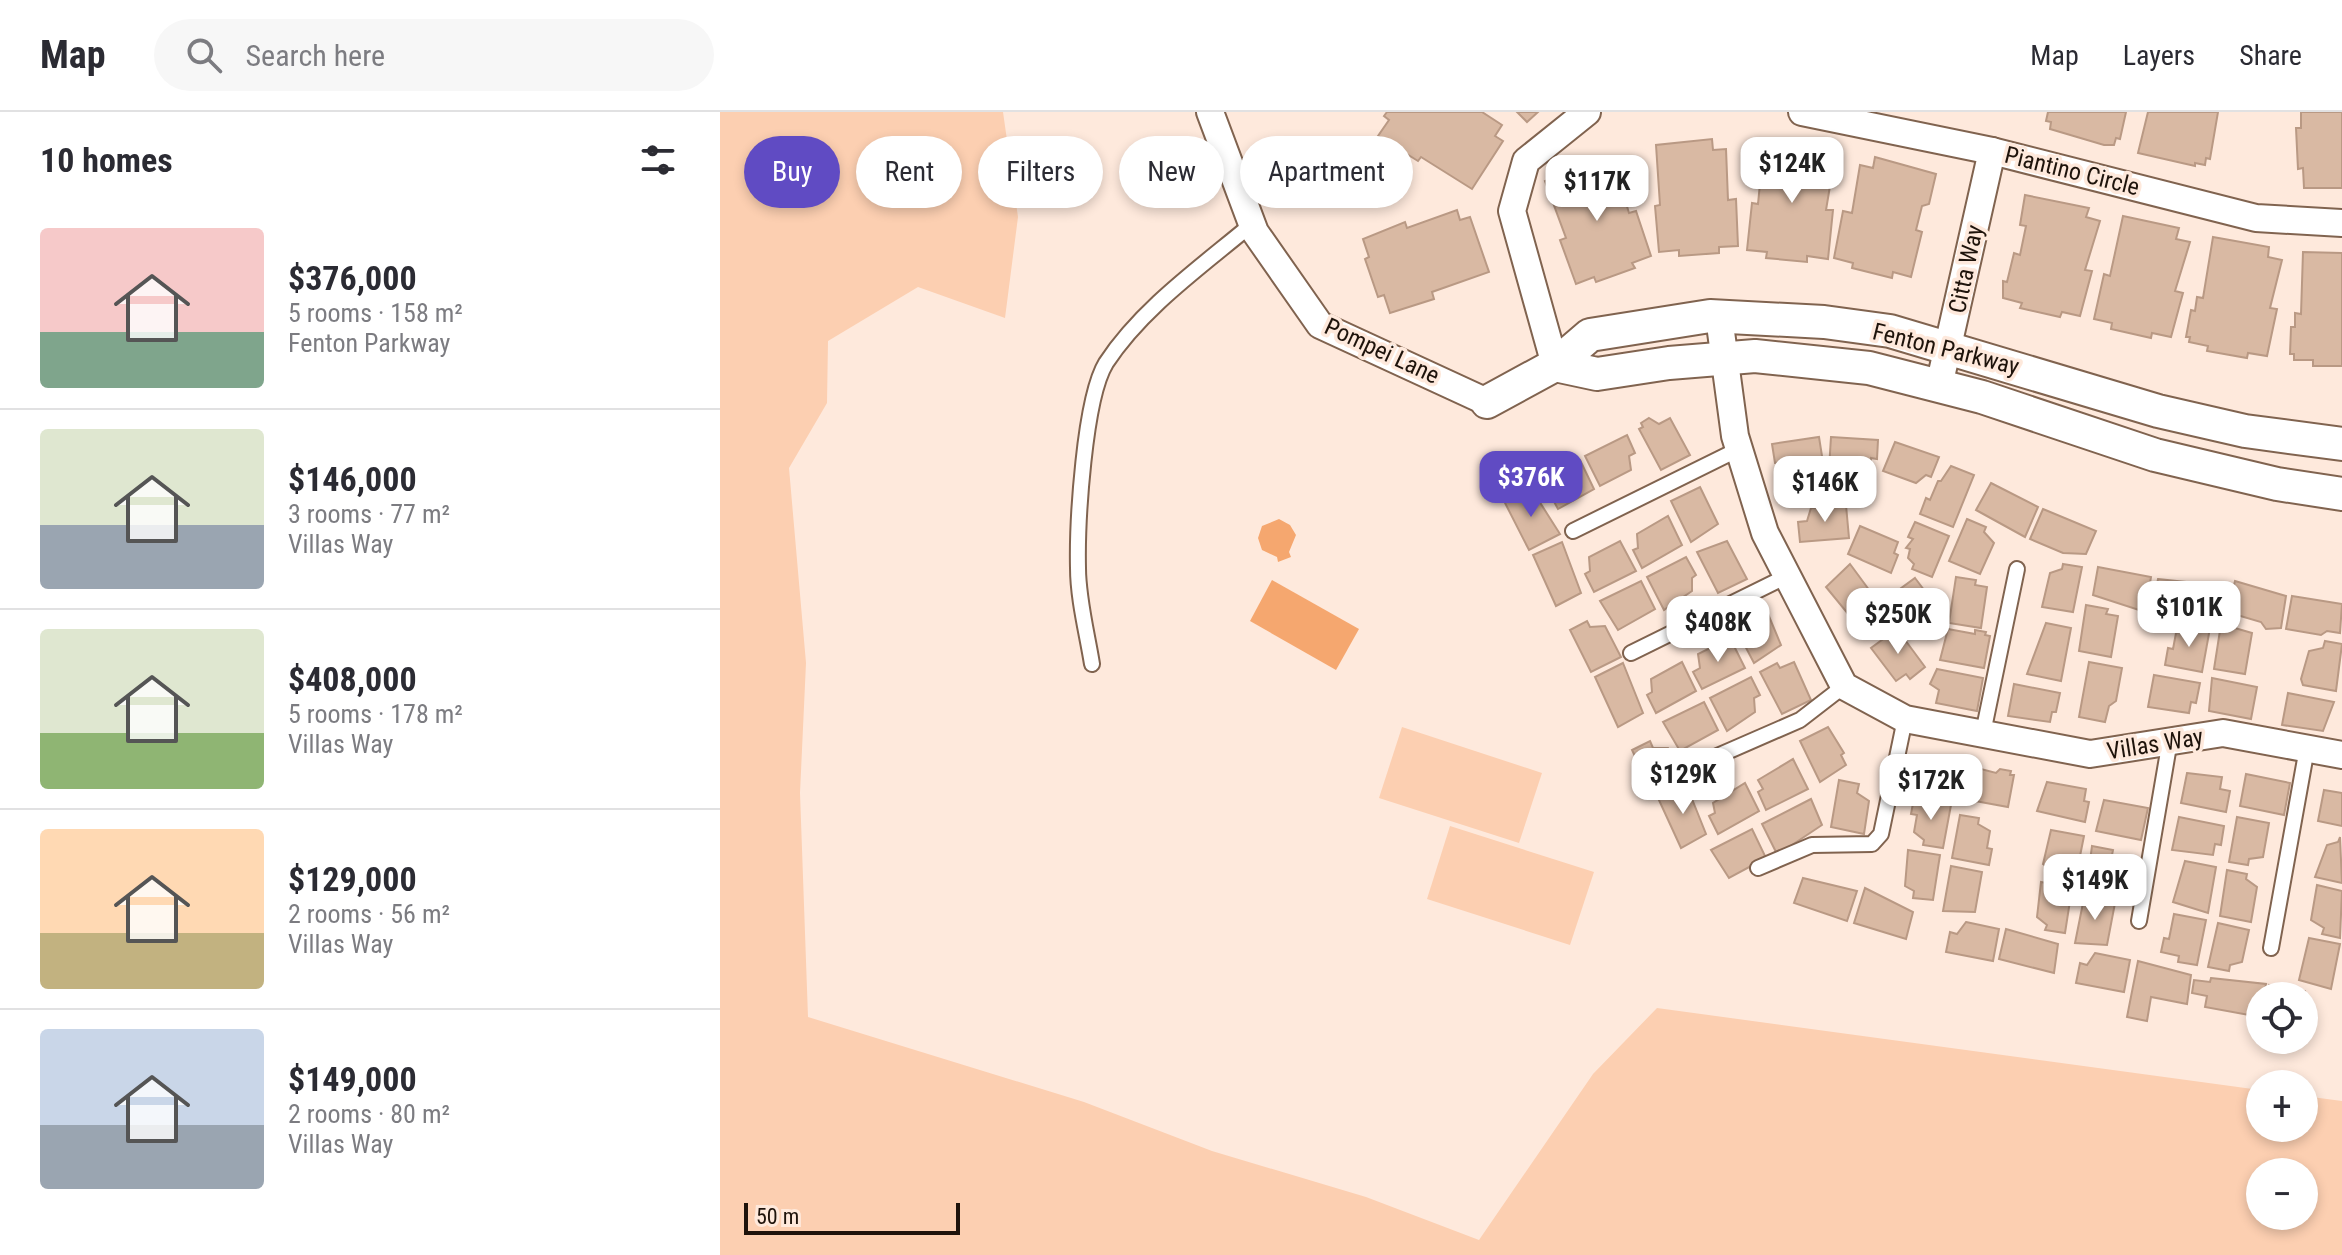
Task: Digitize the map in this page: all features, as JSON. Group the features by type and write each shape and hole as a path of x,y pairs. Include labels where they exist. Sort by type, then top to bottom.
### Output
{"street":[{"name":"Pompei Lane","path":"1210,112 1252,224 1320,325 1437,376 1487,402"},
{"path":"1555,365 1512,211 1526,161 1587,112"},
{"name":"Piantino Circle","path":"1802,112 1992,151 2256,218 2342,223"},
{"name":"Citta Way","path":"1939,386 1992,151"},
{"path":"1719,317 1739,449 1765,533 1844,686"},
{"name":"Fenton Parkway","path":"1487,402 1555,365 1590,335 1719,317 1824,322 1890,331 2158,411 2245,431 2342,444"},
{"name":"Fenton Parkway","path":"1555,365 1597,374 1755,356 1869,368 1939,386 2155,455 2277,484 2342,494"},
{"name":"Villas Way","path":"1844,686 1905,719 2090,754 2223,733 2342,755"}],"lane":[{"path":"1092,664 1077,569 1092,398 1105,365 1125,339 1167,296 1252,224"},
{"path":"1573,531 1739,449"},
{"path":"1983,733 2017,569"},
{"path":"1631,653 1787,576"},
{"path":"1706,761 1800,720 1844,686"},
{"path":"1758,868 1812,845 1872,844 1881,834 1905,719"},
{"path":"2139,921 2170,740"},
{"path":"2271,948 2307,748"}],"shaded area":[{"path":"720,112 1003,112 1006,136 978,136 978,208 1017,208 1018,217 1005,318 918,287 828,341 827,403 789,468 806,663 800,793 808,1017 1084,1102 1212,1151 1366,1197 1479,1240 1593,1074 1657,1008 2246,1088 2246,1142 2318,1142 2318,1098 2342,1101 2342,1255 720,1255"},
{"path":"1279,519 1290,525 1296,535 1289,552 1291,557 1278,562 1277,557 1262,550 1258,538 1262,526"},
{"path":"1272,580 1359,629 1336,670 1250,621"},
{"path":"1402,727 1542,773 1519,843 1379,798"},
{"path":"1450,826 1594,872 1570,945 1427,899"}],"building":[{"path":"1387,112 1482,112 1502,125 1495,136 1503,141 1472,189 1421,157 1418,161 1413,158 1413,136 1378,136 1389,120 1384,116"},
{"path":"1517,112 1538,112 1527,122"},
{"path":"2048,112 2126,112 2120,139 2116,138 2114,145 2104,145 2050,129 2051,122 2046,121"},
{"path":"2148,112 2218,112 2210,159 2206,158 2205,165 2195,163 2195,166 2138,153"},
{"path":"2301,112 2342,112 2342,188 2304,188 2303,168 2298,169 2296,128 2301,128"},
{"path":"1712,139 1713,150 1726,149 1728,200 1736,199 1738,246 1719,247 1719,253 1679,256 1679,250 1659,252 1655,206 1660,205 1656,145"},
{"path":"1764,143 1822,150 1820,160 1834,162 1826,210 1833,210 1828,259 1807,256 1807,262 1766,258 1767,252 1747,250 1752,203 1758,204"},
{"path":"1875,157 1936,174 1929,204 1922,206 1916,230 1922,232 1911,277 1893,272 1892,278 1852,268 1853,263 1834,258 1843,211 1852,213 1860,165 1873,168"},
{"path":"1599,160 1602,171 1615,166 1629,213 1636,211 1651,256 1632,263 1635,268 1596,282 1594,277 1576,284 1560,240 1566,238 1545,181"},
{"path":"2025,195 2089,208 2086,217 2100,221 2085,270 2092,271 2080,316 2062,312 2060,317 2020,308 2022,303 2003,298 2003,281 2007,282 2014,253 2020,255 2026,226 2020,225"},
{"path":"1457,210 1460,220 1470,217 1489,272 1432,292 1434,299 1390,313 1384,295 1378,297 1365,259 1369,257 1363,239 1405,222 1407,228"},
{"path":"2123,216 2179,228 2176,239 2190,242 2175,291 2183,293 2171,337 2152,333 2151,338 2111,329 2112,323 2094,319 2104,274 2110,276"},
{"path":"2213,237 2269,247 2268,257 2282,260 2270,308 2277,309 2267,356 2248,353 2247,358 2207,351 2208,346 2189,342 2190,337 2186,337 2191,310 2195,311 2197,297 2203,298"},
{"path":"2303,252 2342,253 2342,366 2313,366 2313,360 2294,360 2294,354 2290,354 2291,327 2295,327 2295,313 2301,314"},
{"path":"1649,418 1659,424 1670,418 1690,455 1661,470 1639,429 1643,427 1641,423"},
{"path":"1627,435 1635,453 1629,456 1631,470 1600,486 1585,456"},
{"path":"1819,437 1824,469 1790,474 1784,462 1775,463 1772,444"},
{"path":"1831,437 1878,440 1877,459 1871,458 1870,473 1829,469"},
{"path":"1895,442 1939,457 1931,477 1926,475 1916,483 1883,471"},
{"path":"1580,460 1594,489 1558,509 1551,496 1547,498 1538,480"},
{"path":"1951,466 1974,475 1953,527 1920,514 1926,498 1930,500 1938,481"},
{"path":"1991,483 2038,507 2025,537 1976,510"},
{"path":"1525,487 1536,503 1539,501 1560,534 1529,550 1503,499"},
{"path":"1700,487 1718,524 1691,542 1671,501"},
{"path":"1846,505 1849,538 1800,542 1798,522 1807,521 1811,508"},
{"path":"2043,509 2096,531 2086,554 2063,553 2030,539"},
{"path":"1668,516 1682,545 1642,568 1633,550 1638,548 1637,534"},
{"path":"1967,519 1986,527 1984,532 1994,543 1980,574 1949,561"},
{"path":"1915,522 1949,536 1932,577 1912,569 1914,564 1908,558 1910,549 1906,548 1913,539 1908,537"},
{"path":"1860,526 1898,542 1894,553 1898,555 1891,573 1848,554"},
{"path":"1620,541 1636,571 1594,592 1585,574 1590,571 1589,557"},
{"path":"1727,541 1747,579 1718,593 1697,552"},
{"path":"1562,542 1581,593 1556,606 1533,555"},
{"path":"1686,557 1696,575 1692,578 1692,591 1664,610 1647,577"},
{"path":"1850,564 1878,602 1853,620 1826,587"},
{"path":"2063,564 2082,567 2073,612 2042,607 2050,573 2062,569"},
{"path":"2098,567 2151,577 2145,612 2093,595"},
{"path":"1956,577 1976,580 1975,585 1987,587 1981,628 1949,623"},
{"path":"1915,578 1943,615 1927,627 1923,622 1912,631 1889,597"},
{"path":"2158,579 2204,584 2200,605 2194,604 2187,616 2152,611"},
{"path":"1641,581 1655,609 1618,630 1600,601"},
{"path":"2235,581 2286,596 2281,628 2266,629 2261,622 2227,612"},
{"path":"2292,596 2342,604 2340,633 2327,631 2321,635 2286,629"},
{"path":"2086,605 2108,609 2106,614 2118,616 2111,657 2079,651"},
{"path":"1762,608 1766,609 1781,645 1754,663 1733,623"},
{"path":"1587,621 1590,627 1605,626 1621,657 1591,672 1570,630"},
{"path":"2046,623 2071,628 2061,681 2027,674"},
{"path":"2189,624 2210,628 2202,672 2165,665 2168,648 2173,649 2176,633 2188,629"},
{"path":"2221,624 2252,633 2245,674 2214,669"},
{"path":"1897,629 1925,667 1910,679 1906,674 1896,681 1871,648"},
{"path":"1948,629 1975,634 1975,630 1990,636 1984,668 1940,660"},
{"path":"1730,638 1745,668 1702,689 1693,672 1700,668 1698,654"},
{"path":"2325,641 2342,644 2336,691 2303,685 2301,679 2309,651 2323,648"},
{"path":"1682,662 1696,691 1656,713 1647,695 1652,692 1651,679"},
{"path":"1794,662 1811,700 1782,714 1760,672 1777,663 1780,668"},
{"path":"2089,662 2122,668 2116,701 2109,706 2105,722 2079,717"},
{"path":"1623,663 1643,713 1618,727 1595,677"},
{"path":"1937,669 1983,678 1977,711 1936,703 1939,690 1930,684"},
{"path":"2154,675 2200,683 2196,703 2191,702 2189,713 2148,707"},
{"path":"1751,677 1760,695 1754,698 1755,712 1727,731 1710,698"},
{"path":"2212,678 2257,687 2251,719 2209,711"},
{"path":"2014,684 2060,693 2056,712 2052,712 2050,722 2008,716"},
{"path":"2288,693 2334,702 2323,731 2282,725"},
{"path":"1704,702 1718,730 1680,751 1663,722"},
{"path":"1828,727 1844,753 1841,755 1846,765 1820,782 1800,741"},
{"path":"1650,741 1653,748 1668,748 1683,779 1653,794 1632,750"},
{"path":"1913,755 1954,760 1952,773 1957,773 1953,793 1908,785"},
{"path":"1793,759 1808,789 1766,810 1758,792 1763,789 1758,780"},
{"path":"1972,769 1996,773 2000,769 2011,771 2010,775 2014,775 2008,807 1964,799"},
{"path":"2187,773 2222,777 2220,789 2230,791 2226,812 2181,803"},
{"path":"2246,774 2290,783 2284,815 2240,806"},
{"path":"1839,780 1859,784 1857,793 1869,801 1864,834 1831,827"},
{"path":"2047,782 2086,789 2084,801 2089,802 2085,822 2037,811"},
{"path":"1745,783 1759,811 1718,834 1709,816 1715,813 1713,803"},
{"path":"1686,784 1706,834 1681,848 1658,798"},
{"path":"2324,790 2342,793 2342,826 2318,821"},
{"path":"1914,798 1951,805 1943,848 1923,845 1924,840 1914,832 1917,815 1911,814"},
{"path":"1811,799 1822,825 1789,847 1792,851 1777,854 1762,824"},
{"path":"2104,800 2148,808 2141,840 2096,831"},
{"path":"1960,815 1979,818 1978,824 1990,831 1987,848 1992,849 1989,865 1952,858"},
{"path":"2179,817 2224,826 2221,845 2215,844 2213,855 2172,850"},
{"path":"2237,817 2269,823 2263,857 2249,859 2248,865 2229,862"},
{"path":"1752,829 1766,858 1729,878 1711,850"},
{"path":"2051,830 2084,836 2075,881 2053,876 2054,871 2043,864"},
{"path":"2340,837 2342,883 2315,877 2327,845 2338,842"},
{"path":"2092,846 2113,850 2112,855 2122,862 2117,897 2086,891"},
{"path":"1908,850 1940,855 1933,900 1913,898 1914,891 1905,886"},
{"path":"2185,861 2216,867 2208,913 2173,902"},
{"path":"1951,866 1982,872 1975,912 1943,911"},
{"path":"2227,870 2247,874 2246,879 2257,887 2251,922 2220,916"},
{"path":"1803,878 1857,891 1847,921 1794,903"},
{"path":"2041,882 2072,888 2065,933 2045,930 2047,925 2037,917"},
{"path":"2317,885 2342,891 2340,938 2322,934 2324,928 2311,920"},
{"path":"1865,888 1913,912 1906,939 1854,923"},
{"path":"2084,898 2115,903 2107,945 2075,943"},
{"path":"2174,914 2206,920 2197,965 2178,962 2179,956 2161,952 2164,938 2169,939"},
{"path":"1966,922 1999,929 1993,961 1946,952 1950,932 1957,934"},
{"path":"2218,923 2249,930 2242,962 2230,965 2229,971 2208,967"},
{"path":"2006,929 2058,944 2054,973 1999,959"},
{"path":"2309,938 2340,944 2331,989 2318,985 2318,982 2299,980"},
{"path":"2095,953 2130,960 2124,992 2076,983 2080,963 2087,965"},
{"path":"2138,961 2191,975 2187,1004 2151,997 2147,1021 2127,1017"},
{"path":"2211,978 2248,982 2246,1014 2205,1007 2207,996 2192,993 2194,980 2210,982"}]}
